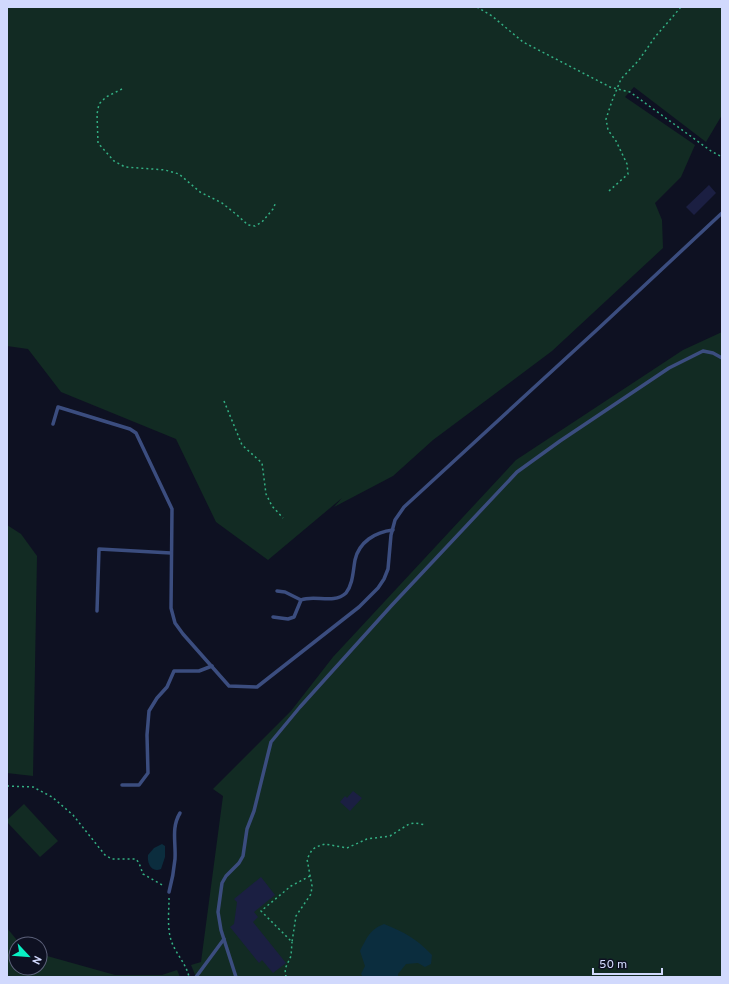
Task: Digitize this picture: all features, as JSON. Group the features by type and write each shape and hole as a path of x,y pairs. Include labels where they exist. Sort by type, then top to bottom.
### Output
{"lane":[{"path":"52,424 58,407 130,429 136,433 172,509 171,608 175,623 229,686 257,687 359,607 378,588 388,569 393,530 396,520 404,507 722,213"},
{"path":"236,977 221,930 218,912 222,883 243,856 247,829 254,811 271,742 300,707 392,606 517,472 560,441 669,368 703,351 713,353 722,358"},
{"path":"273,618 288,619 294,617 301,600 309,597 331,599 346,593 351,583 358,550 374,535 382,531 393,530"},
{"path":"97,611 99,550 171,553"},
{"path":"277,591 285,592 301,600"},
{"path":"122,785 139,785 148,774 147,735 149,711 157,698 167,687 174,671 199,671 212,666"},
{"path":"169,892 175,860 174,827 180,813"},
{"path":"196,977 224,939"}],"path":[{"path":"477,7 497,20 523,42 610,87 630,92 711,151 722,157"},
{"path":"609,191 628,174 627,164 616,141 608,130 606,119 617,88 621,79 639,60 655,37 681,7"},
{"path":"122,90 106,97 99,104 97,114 98,144 114,161 125,167 165,170 179,174 200,192 222,203 248,225 255,226 262,222 273,209 276,202"},
{"path":"224,401 242,444 262,463 266,494 272,506 283,518"},
{"path":"7,786 33,787 52,797 73,815 105,854 112,859 136,859 143,874 165,887 169,892 169,933 171,940 190,977"},
{"path":"286,977 285,969 290,956 296,916 311,894 312,886 307,859 309,854 316,847 324,844 347,848 367,839 390,836 409,824 415,823 426,825"},
{"path":"292,942 261,911 291,886 310,876"}],"green space":[{"path":"7,7 722,7 722,115 706,142 634,87 625,97 695,145 681,177 655,203 662,220 663,248 552,351 433,440 393,476 334,507 342,498 268,560 216,522 176,439 61,392 28,349 7,346"},
{"path":"722,332 722,977 196,977 191,965 201,962 223,796 213,789 291,711 333,657 516,460 683,350"},
{"path":"7,525 21,534 37,556 33,776 7,773"},
{"path":"24,804 58,841 40,857 7,822 7,820"},
{"path":"7,928 14,936 8,936 8,976 48,976 48,956 115,975 162,975 177,970 180,977 7,977"}],"water":[{"path":"162,844 165,846 165,857 161,869 155,870 149,864 148,855 154,848"},
{"path":"384,924 404,933 421,945 432,955 431,964 425,967 418,963 406,964 398,974 398,977 363,977 361,974 365,966 360,951 372,932"}],"building":[{"path":"709,185 716,193 694,215 686,207"},
{"path":"353,791 362,798 350,811 340,802 345,796 347,798"},
{"path":"261,877 275,895 254,912 258,917 253,922 286,963 273,973 262,960 259,963 230,927 234,924 237,902 234,899"}]}
